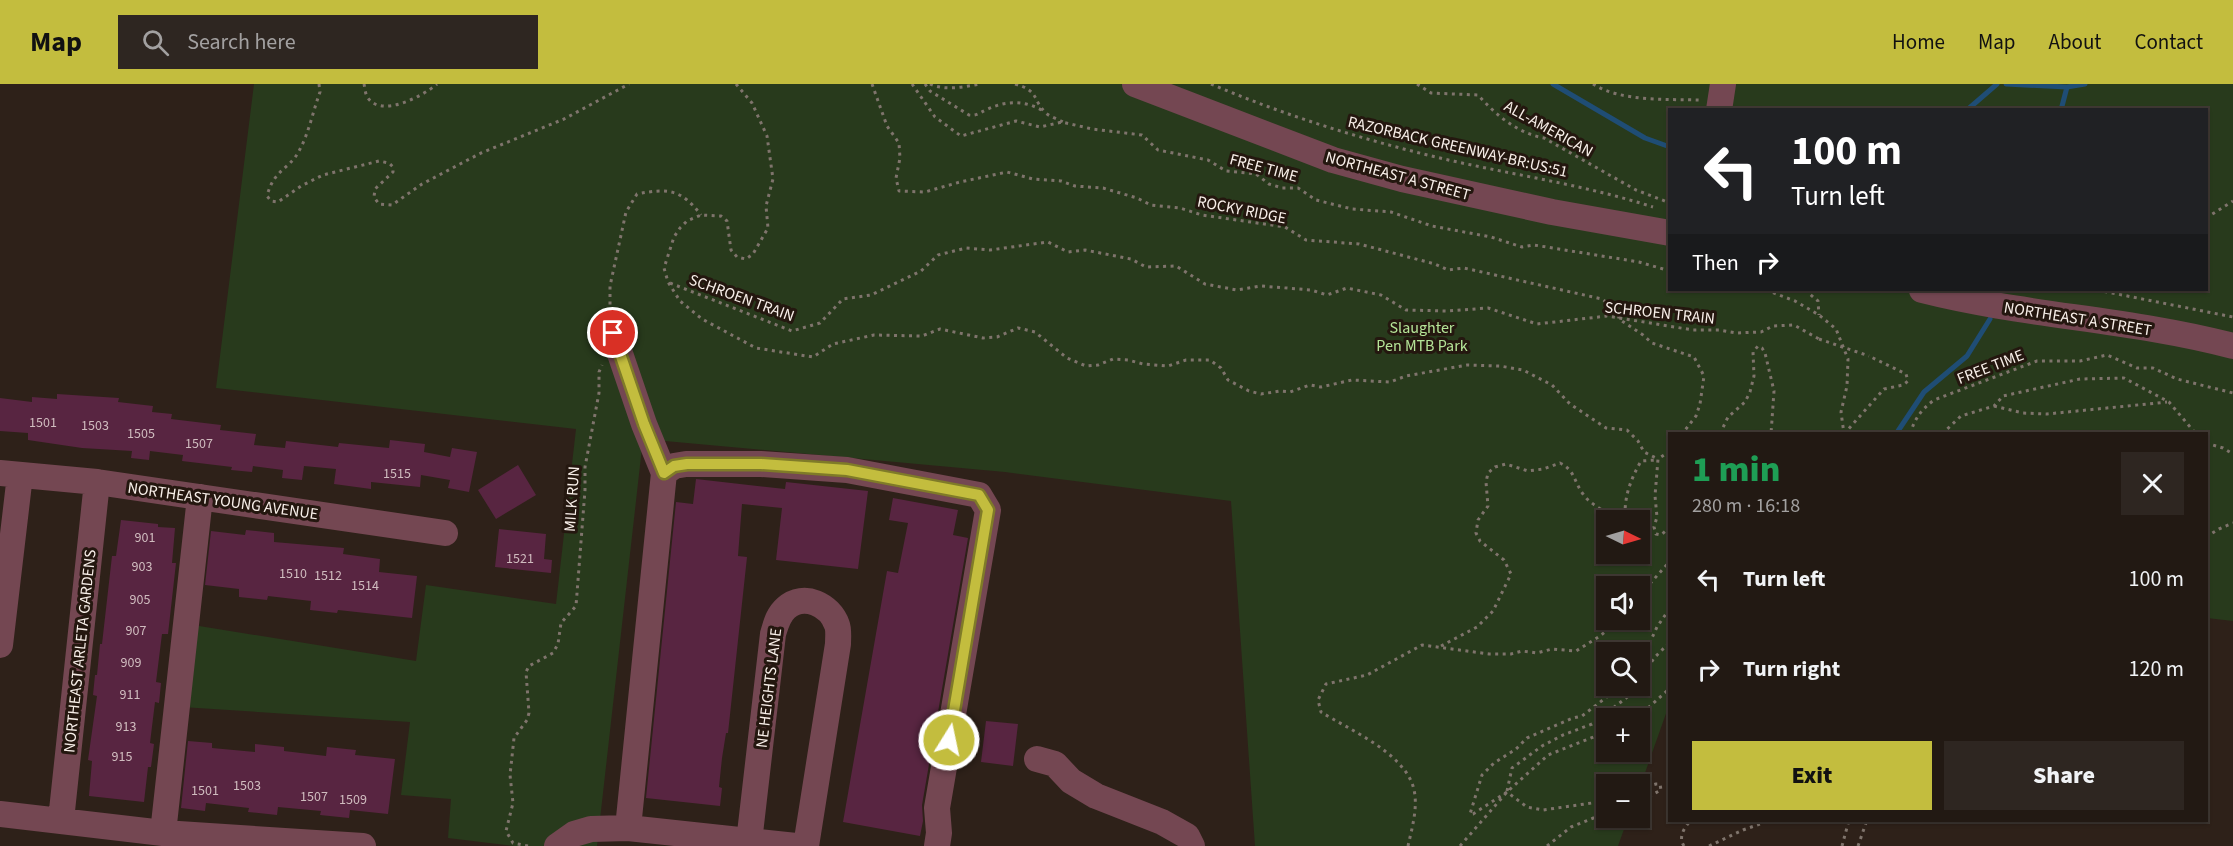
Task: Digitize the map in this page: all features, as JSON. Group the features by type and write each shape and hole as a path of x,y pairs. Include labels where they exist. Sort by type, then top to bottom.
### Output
{"street":[{"name":"NORTHEAST A STREET","path":"1135,84 1333,160 1401,179 1552,212 1668,233"},
{"name":"NORTHEAST A STREET","path":"1925,291 2042,314 2129,325 2233,346"},
{"path":"613,333 644,424 664,473 628,828"},
{"path":"664,473 674,466 687,464 761,464 847,470 979,495 988,510 937,808 939,833 937,846"},
{"path":"0,645 10,474"},
{"name":"NORTHEAST YOUNG AVENUE","path":"10,474 97,482 445,533"},
{"name":"NORTHEAST ARLETA GARDENS","path":"61,820 97,482"},
{"path":"163,833 200,497"},
{"name":"NE HEIGHTS LANE","path":"750,842 773,634 777,620 787,607 798,602 810,601 830,611 838,627 838,644 806,846"},
{"path":"1037,759 1055,764 1071,781 1096,796 1162,822 1187,836 1192,846"},
{"path":"0,814 163,833 363,846"},
{"path":"557,846 574,834 591,829 628,828 678,840 796,846"}],"path":[{"path":"319,84 320,92 298,152 270,184 267,196 271,201 278,202 301,186 323,175 379,161 389,163 393,167 393,172 375,189 374,197 379,204 392,205 422,184 481,153 564,119 629,84"},
{"path":"364,84 367,96 372,102 381,105 406,104 427,93 437,84"},
{"path":"701,215 721,216 727,221 731,250 737,257 746,259 753,254 768,228 766,206 773,179 767,136 752,103 736,84"},
{"name":"ROCKY RIDGE","path":"872,84 887,126 899,142 900,158 896,178 899,191 925,192 1007,172 1033,179 1103,188 1137,198 1151,205 1285,227 1306,240 1359,244 1435,264 1448,270 1464,268 1602,299 1618,311 1619,319 1643,334 1652,343 1694,357 1704,376 1696,416 1684,432"},
{"name":"FREE TIME","path":"912,84 935,117 961,135 1016,121 1041,127 1062,123 1142,135 1158,150 1208,160 1226,171 1256,174 1269,184 1282,188 1298,188 1316,200 1337,206 1391,212 1432,226 1491,237 1522,247 1534,245 1639,262 1668,271"},
{"path":"925,84 930,91 969,115 976,116 987,109 1009,102 1030,104 1066,124"},
{"path":"930,84 962,88 980,84"},
{"path":"1015,84 1026,87 1035,95 1045,112"},
{"name":"RAZORBACK GREENWAY-BR:US:51","path":"1210,84 1267,108 1342,132 1445,159 1614,194 1656,208"},
{"name":"ALL-AMERICAN","path":"1417,84 1431,93 1478,95 1503,120 1544,138 1636,190 1668,202"},
{"path":"1593,84 1633,98 1721,98"},
{"name":"MILK RUN","path":"528,846 513,843 506,831 513,803 510,775 514,738 527,720 529,713 526,672 529,666 553,653 558,644 561,623 576,606 585,467 599,393 599,372 613,333 609,307 610,286 626,212 637,194 659,190 679,193 691,201 701,215"},
{"path":"2208,217 2233,201"},
{"name":"SCHROEN TRAIN","path":"701,215 687,221 674,237 664,268 668,282 792,331 820,322 843,299 871,295 921,271 938,255 966,248 990,250 1048,243 1068,252 1085,250 1131,259 1146,267 1176,266 1205,284 1237,290 1261,286 1311,290 1327,295 1347,288 1382,295 1406,310 1447,311 1488,308 1537,324 1607,316 1693,330 1719,330 1736,333 1761,332 1773,326 1794,325 1820,339 1869,356 1906,374 1908,381 1903,385 1884,388 1846,432"},
{"path":"668,282 680,301 702,319 756,348 813,357 833,344 874,335 922,336 940,328 983,338 997,337 1018,328 1035,332 1067,358 1086,366 1098,365 1113,359 1168,366 1186,360 1210,360 1221,368 1228,380 1249,391 1261,394 1280,390 1290,392 1310,385 1321,387 1352,380 1390,382 1406,376 1467,365 1523,370 1552,385 1570,404 1606,428 1627,430 1638,441 1644,452 1658,459"},
{"path":"1769,291 1795,301 1836,328 1848,359 1847,386 1841,412 1844,432"},
{"path":"1806,291 1818,301 1819,315"},
{"path":"2102,291 2233,317"},
{"path":"1721,432 1728,417 1745,402 1750,392 1754,376 1753,352 1758,346 1765,353 1774,391 1771,432"},
{"name":"FREE TIME","path":"1912,432 1914,422 1922,410 1934,400 2037,361 2080,361 2107,355 2137,368 2153,368 2177,379 2233,393"},
{"path":"1994,406 2003,396 2014,393 2080,379 2124,378 2169,402 2194,432"},
{"path":"1944,432 1961,416 1994,406 2023,413 2047,414 2169,402"},
{"path":"2208,443 2233,454"},
{"path":"1625,510 1625,500 1632,478 1641,461 1658,459 1668,452"},
{"path":"1658,459 1655,496 1658,517 1654,527 1656,534 1661,535 1668,529"},
{"path":"1440,647 1477,627 1493,611 1511,574 1504,560 1480,541 1476,533 1478,520 1488,506 1486,482 1488,473 1495,467 1506,464 1528,471 1560,464 1568,467 1574,474 1583,494 1592,503 1605,510"},
{"path":"2208,536 2233,523"},
{"path":"1650,584 1668,563"},
{"path":"1649,642 1668,611"},
{"path":"1408,846 1415,815 1413,786 1397,760 1378,745 1321,712 1318,699 1326,684 1367,675 1422,645 1511,654 1552,649 1576,651 1607,630"},
{"path":"1650,665 1668,644"},
{"path":"1648,708 1668,690"},
{"path":"1608,696 1582,716 1527,738 1516,749 1494,763 1482,775 1470,814 1507,792 1512,768 1542,746 1592,724 1630,696"},
{"path":"1460,846 1507,792 1548,755 1596,736"},
{"path":"1650,786 1660,784 1661,790 1650,796"},
{"path":"1507,792 1527,807 1543,810 1596,802"},
{"path":"1547,846 1572,827 1596,817"},
{"path":"1684,846 1681,841 1682,835 1690,822"},
{"path":"1709,846 1765,822"},
{"path":"1842,846 1848,822"},
{"path":"1858,846 1866,822"}],"green space":[{"name":"Slaughter Pen MTB Park","path":"254,84 2233,84 2233,621 2208,618 2208,432 1668,432 1668,708 1650,759 1650,708 1596,708 1596,762 1649,762 1645,774 1596,774 1596,828 1624,828 1618,846 1255,846 1231,501 1005,472 643,439 597,846 514,846 448,838 451,799 401,795 410,722 182,707 193,625 416,661 426,585 556,604 576,429 216,388"}],"building":[{"path":"57,394 119,398 118,402 153,406 152,412 172,414 171,419 221,425 220,430 256,434 254,445 285,448 286,441 338,447 339,443 389,448 390,440 425,444 424,452 450,457 452,448 477,452 469,492 448,488 450,480 421,475 420,487 371,482 371,489 334,484 336,469 304,466 302,480 282,478 283,470 253,466 252,472 231,470 232,467 182,461 183,455 150,451 149,460 131,458 132,451 82,448 28,440 28,433 0,431 0,398 32,402 32,397 57,399"},
{"path":"518,465 536,495 496,519 478,490"},
{"path":"696,479 785,489 786,482 868,491 858,569 776,560 782,508 742,504 738,556 747,557 728,733 726,733 722,758 720,806 646,798 676,502 693,504"},
{"path":"893,498 958,510 953,535 968,538 922,805 923,821 920,836 843,822 887,571 898,573 908,523 889,520"},
{"path":"121,520 175,528 172,563 176,563 168,634 162,634 156,682 161,683 159,703 155,702 150,743 154,744 151,767 148,767 144,802 89,796 92,761 88,760 97,696 93,695 95,675 97,675 100,644 102,644 112,556 116,556"},
{"path":"499,529 546,534 544,559 552,560 551,573 495,567"},
{"path":"246,530 274,533 274,542 344,548 343,554 380,559 379,572 417,576 412,618 338,610 337,613 310,610 311,601 268,596 267,600 239,597 239,589 205,585 211,531 245,535"},
{"path":"986,721 1018,724 1013,766 981,762"},
{"path":"188,741 212,743 212,748 255,752 255,744 284,747 284,751 326,756 327,747 356,750 355,755 395,759 388,814 350,810 349,818 320,815 321,811 278,807 277,815 248,812 249,808 206,803 205,811 181,808"}],"waterway":[{"path":"1553,84 1645,138 1668,146"},
{"path":"1969,108 1997,84"},
{"path":"2006,84 2067,87 2085,84"},
{"path":"2062,108 2067,87"},
{"path":"1897,432 1924,392 1967,356 1990,319"}],"route":[{"path":"613,333 644,424 664,473 674,466 687,464 761,464 847,470 979,495 988,510 949,740"}]}
